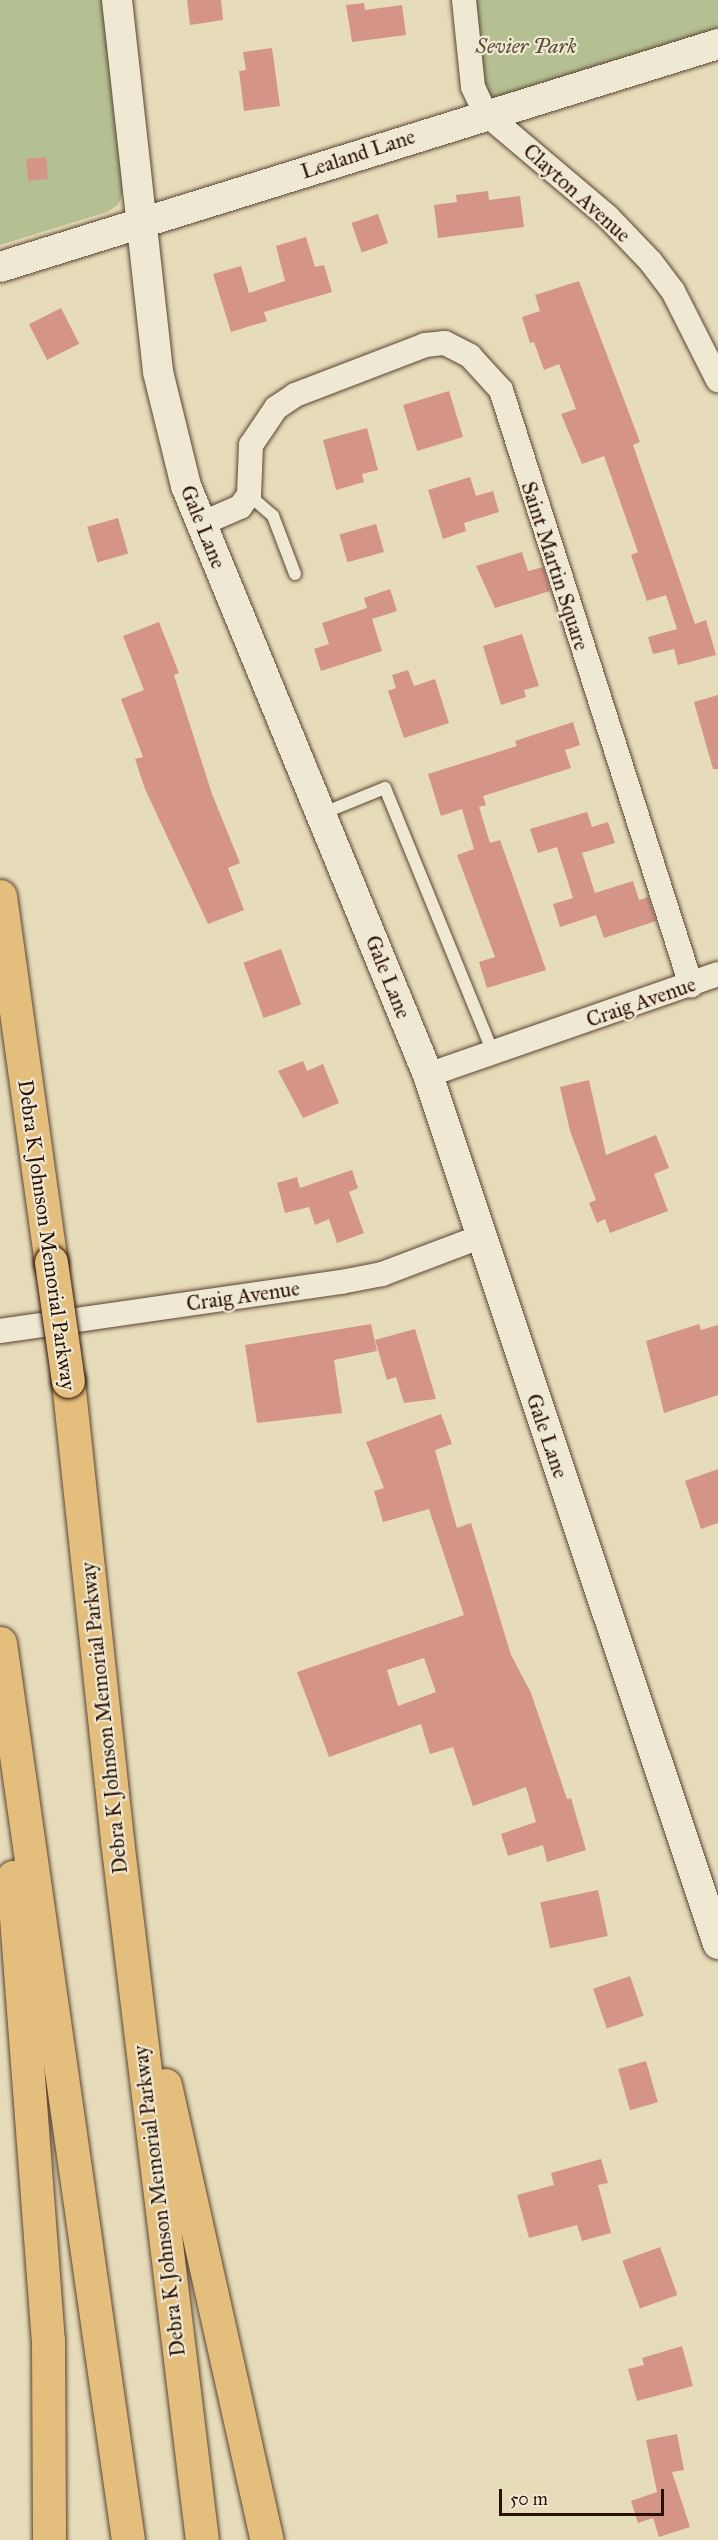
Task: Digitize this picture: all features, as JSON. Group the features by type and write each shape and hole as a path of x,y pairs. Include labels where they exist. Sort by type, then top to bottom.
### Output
{"highway":[{"name":"Debra K Johnson Memorial Parkway","path":"0,896 68,1382 117,1839 202,2540"},
{"path":"0,1643 128,2540"},
{"path":"0,1714 46,2304 49,2540"},
{"path":"117,1839 179,2156 267,2540"}],"street":[{"name":"Gale Lane","path":"117,0 138,223 158,372 186,486 428,1075 480,1238 715,1928"},
{"name":"Clayton Avenue","path":"464,0 473,87 485,113 608,217 651,262 674,291 718,380"},
{"name":"Lealand Lane","path":"0,267 485,113 718,44"},
{"name":"Saint Martin Square","path":"249,495 252,445 276,408 320,382 425,345 445,343 470,356 501,390 691,986"},
{"path":"201,524 240,507 249,495"},
{"name":"Craig Avenue","path":"428,1075 691,986 718,974"},
{"name":"Craig Avenue","path":"0,1331 341,1282 381,1274 480,1238"}],"lane":[{"path":"249,495 273,516 295,574"},
{"path":"321,814 385,788 493,1053"}],"green space":[{"path":"0,0 106,0 124,191 118,205 107,212 0,245"},
{"name":"Sevier Park","path":"473,0 718,0 718,34 483,107"}],"building":[{"path":"187,0 221,0 223,20 190,25"},
{"path":"364,3 365,10 402,5 406,35 352,42 346,5"},
{"path":"272,48 280,106 244,111 239,71 246,70 243,52"},
{"path":"46,157 48,179 28,181 26,159"},
{"path":"488,191 489,200 520,196 524,227 438,238 434,205 457,202 456,195"},
{"path":"378,214 388,243 362,252 352,223"},
{"path":"306,237 315,267 324,265 332,292 264,312 267,321 231,332 213,274 241,266 249,293 285,281 276,246"},
{"path":"579,281 640,442 633,445 695,624 706,620 716,655 678,665 674,649 653,654 648,637 677,629 666,595 647,601 631,555 638,552 604,456 582,464 561,414 576,409 559,364 544,370 534,342 530,343 522,317 540,311 535,295"},
{"path":"61,308 79,344 47,360 29,324"},
{"path":"449,391 463,437 417,451 403,405"},
{"path":"367,428 378,470 362,474 364,482 336,490 323,440"},
{"path":"470,477 476,496 493,491 499,512 464,523 466,531 443,539 428,490"},
{"path":"118,518 128,554 97,562 87,527"},
{"path":"376,524 384,552 347,562 339,534"},
{"path":"522,552 528,571 543,567 550,591 495,608 476,566"},
{"path":"390,589 397,611 372,619 382,651 321,671 314,649 329,644 322,623 367,608 364,598"},
{"path":"159,622 179,673 174,675 212,794 240,863 228,868 244,910 208,924 145,789 135,759 143,757 121,699 144,690 123,636"},
{"path":"522,634 539,686 524,690 526,697 501,705 483,646"},
{"path":"408,670 414,686 435,679 449,723 404,738 388,691 396,688 392,675"},
{"path":"718,695 718,769 713,769 694,702"},
{"path":"573,722 580,745 565,750 571,768 483,796 486,805 479,807 490,843 500,840 546,970 487,988 479,962 495,957 457,855 474,849 462,809 441,816 428,774 517,746 515,741"},
{"path":"587,812 592,827 608,822 615,843 582,853 595,893 633,881 639,900 648,897 656,921 604,938 596,915 560,927 553,904 573,898 557,847 538,853 530,829"},
{"path":"281,949 301,1004 264,1018 243,963"},
{"path":"303,1061 307,1071 323,1064 339,1103 303,1118 278,1071"},
{"path":"589,1080 606,1155 656,1135 669,1168 654,1174 668,1211 610,1233 605,1219 597,1223 589,1203 596,1200 570,1131 560,1087"},
{"path":"352,1170 358,1188 349,1192 364,1233 337,1243 329,1219 315,1225 309,1207 285,1213 277,1183 297,1177 300,1188"},
{"path":"371,1324 377,1351 334,1360 342,1413 257,1423 245,1345"},
{"path":"699,1324 701,1330 718,1325 718,1395 664,1413 646,1341"},
{"path":"415,1329 436,1399 404,1403 396,1377 387,1380 375,1340"},
{"path":"441,1414 452,1444 435,1450 457,1528 471,1523 511,1655 531,1693 567,1799 571,1798 586,1850 547,1862 543,1845 508,1856 501,1834 536,1822 526,1787 473,1806 453,1747 430,1754 421,1724 329,1757 297,1672 464,1615 429,1509 383,1522 374,1491 384,1488 366,1442","holes":["424,1658 436,1692 398,1706 387,1670"]},
{"path":"718,1469 718,1523 701,1529 685,1481"},
{"path":"598,1890 608,1936 550,1948 540,1902"},
{"path":"630,1976 644,2016 607,2028 593,1989"},
{"path":"646,2061 658,2102 630,2110 618,2069"},
{"path":"601,2159 608,2183 598,2185 611,2233 582,2241 577,2225 529,2238 517,2195 554,2185 551,2173"},
{"path":"660,2247 677,2295 640,2309 622,2261"},
{"path":"682,2346 693,2386 637,2401 628,2369 644,2365 642,2358"},
{"path":"677,2434 684,2470 672,2472 690,2527 659,2537 653,2518 638,2523 631,2501 657,2492 646,2440"}]}
